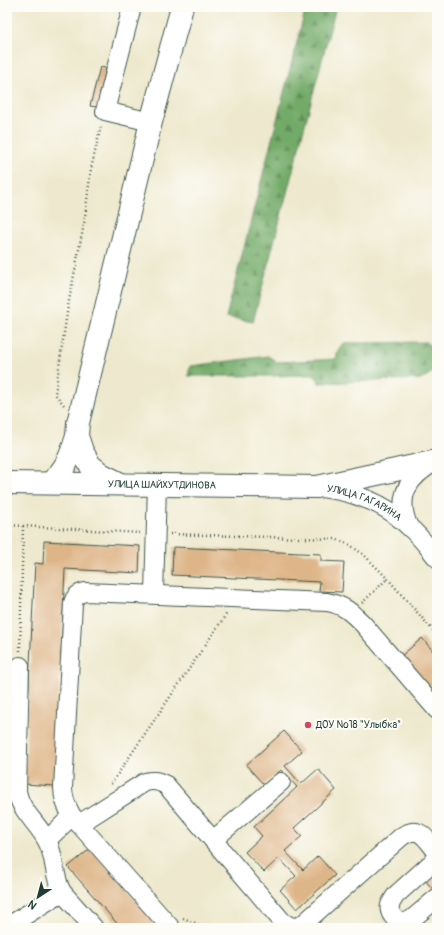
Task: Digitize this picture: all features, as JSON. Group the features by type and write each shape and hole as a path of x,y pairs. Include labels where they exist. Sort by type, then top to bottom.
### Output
{"main road":[{"path":"50,483 64,468 70,456 152,122 182,7"},
{"path":"77,430 82,451 90,465 101,474 121,484"},
{"name":"УЛИЦА ШАЙХУТДИНОВА","path":"7,483 317,487 436,461"}],"street":[{"path":"132,7 105,111 152,122"},
{"name":"УЛИЦА ГАГАРИНА","path":"408,525 404,514 404,494 418,474 427,466 436,461"},
{"path":"154,594 157,485"},
{"name":"УЛИЦА ГАГАРИНА","path":"317,487 341,490 363,497 382,506 408,525 437,558"},
{"path":"171,928 75,820 67,807 63,796 73,610 74,598 77,595 81,592 154,594 336,603 344,607 363,624 437,710"},
{"path":"20,666 16,791 24,809 47,840 51,850 56,880 62,892 94,928"},
{"path":"47,840 75,820 87,820 145,782 152,780 160,781 166,785 282,921 288,926 295,927 302,925 407,833 414,831 422,834 437,852"},
{"path":"213,840 281,782"},
{"path":"437,858 397,894 392,900 390,907 395,919 401,923 407,922 423,911 437,898"},
{"path":"7,927 62,892"}],"path":[{"path":"77,430 55,394 68,306 84,224 91,169 105,111"},
{"path":"7,525 156,534 335,539 350,545 364,555 387,578 437,636"},
{"path":"20,666 23,526"},
{"path":"351,613 387,578"},
{"path":"109,787 236,598"}],"green space":[{"path":"306,7 336,7 253,322 226,317"},
{"path":"427,342 433,352 434,367 433,372 422,379 319,383 318,379 313,375 188,376 190,366 268,356 277,362 336,359 339,349 344,343"}],"building":[{"path":"100,67 106,68 97,107 90,106"},
{"path":"44,541 140,546 139,573 65,569 55,786 24,784 35,563 43,564"},
{"path":"173,547 321,554 321,561 344,562 342,592 319,591 320,582 172,575"},
{"path":"422,638 437,656 437,700 400,657"},
{"path":"284,731 302,751 285,766 301,784 318,769 336,790 294,828 302,836 285,851 303,870 318,856 335,875 297,909 280,890 296,876 279,858 264,872 245,852 262,836 254,827 297,787 281,770 264,785 246,765"},
{"path":"91,848 160,928 121,928 68,867"},
{"path":"432,866 437,873 436,893 421,875"}],"place":[{"name":"ДОУ №18 \"Улыбка\"","path":"308,725"}]}
